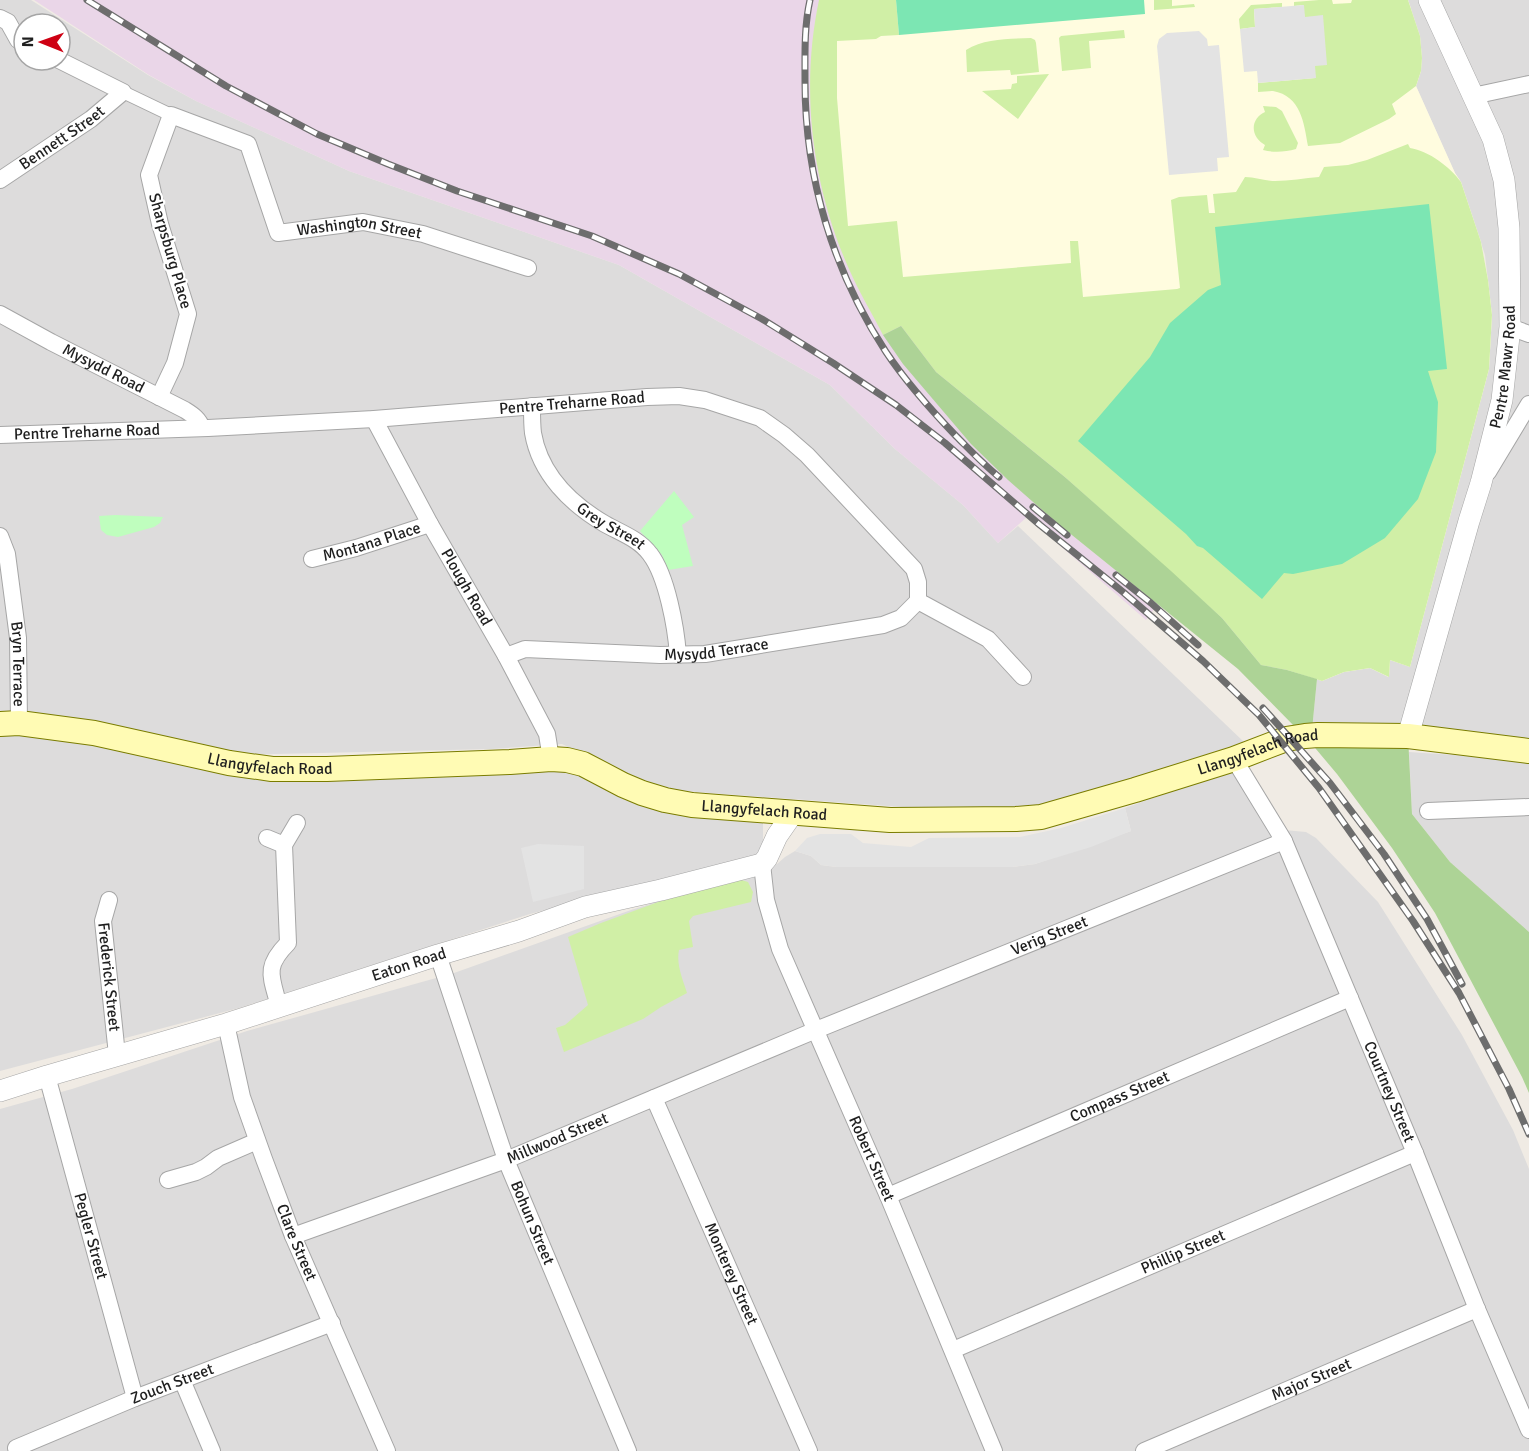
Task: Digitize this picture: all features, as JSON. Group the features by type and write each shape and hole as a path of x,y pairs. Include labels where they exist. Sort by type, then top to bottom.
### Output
{"main road":[{"name":"Llangyfelach Road","path":"10,724 94,733 230,763 272,769 567,760 583,764 622,785 665,800 692,805 890,820 989,820 1041,817 1233,759 1286,739 1318,735 1408,736 1529,751"}],"street":[{"name":"Pentre Mawr Road","path":"1408,736 1481,483 1520,330 1504,180 1493,139 1429,0"},
{"path":"0,18 8,22 12,29"},
{"path":"72,66 171,115"},
{"path":"1473,96 1529,84"},
{"name":"Bennett Street","path":"0,180 91,119 123,92"},
{"name":"Washington Street","path":"171,115 248,144 278,233 363,222 423,234 528,268"},
{"name":"Sharpsburg Place","path":"159,397 175,363 188,314 160,224 149,175 171,115"},
{"name":"Mysydd Road","path":"0,314 185,410 200,422 202,428"},
{"name":"Pentre Treharne Road","path":"0,435 374,419 647,397 679,396 705,400 760,418 807,455 885,540 914,568 918,582 918,601"},
{"path":"1481,483 1529,404"},
{"name":"Grey Street","path":"532,406 533,434 538,450 555,483 584,511 633,539 652,556 665,588 678,655"},
{"name":"Plough Road","path":"374,419 547,734 551,759"},
{"name":"Montana Place","path":"312,559 356,548 430,524"},
{"name":"Bryn Terrace","path":"0,536 7,555 18,638 10,724"},
{"path":"918,601 993,634 1023,677"},
{"name":"Mysydd Terrace","path":"506,656 525,649 705,654 883,625 902,618 918,601"},
{"name":"Courtney Street","path":"1233,759 1284,841 1529,1430"},
{"path":"1428,812 1529,807"},
{"path":"762,864 793,813"},
{"path":"279,1006 271,977 272,965 288,943 284,845 297,823"},
{"path":"267,838 284,845"},
{"name":"Verig Street","path":"816,1030 1284,841"},
{"name":"Eaton Road","path":"0,1091 226,1024 519,931 585,907 762,864"},
{"name":"Robert Street","path":"762,864 766,900 780,949 888,1197 994,1451"},
{"name":"Frederick Street","path":"109,900 103,921 117,1055"},
{"name":"Bohun Street","path":"438,955 506,1160 628,1451"},
{"name":"Compass Street","path":"888,1197 1350,998"},
{"name":"Clare Street","path":"226,1024 242,1097 257,1141 293,1236 387,1451"},
{"name":"Millwood Street","path":"293,1236 506,1160 816,1030"},
{"name":"Pegler Street","path":"47,1076 135,1398"},
{"name":"Monterey Street","path":"654,1098 809,1451"},
{"path":"168,1180 196,1172 218,1158 257,1141"},
{"name":"Phillip Street","path":"953,1350 1415,1154"},
{"name":"Major Street","path":"1144,1451 1477,1309"},
{"name":"Zouch Street","path":"16,1449 135,1398 332,1323"},
{"path":"182,1380 212,1451"}],"shaded area":[{"path":"0,0 31,0 50,12 12,12 12,72 72,72 72,26 148,75 196,101 349,171 619,265 830,385 895,449 963,505 998,543 1018,526 1244,742 1037,810 957,811 655,789 562,744 492,749 230,755 0,716"},
{"path":"34,0 831,0 936,372 1066,478 1057,523 1158,604 1146,620 1027,517 998,543 963,505 895,449 830,385 619,265 349,171 196,101 149,75 72,25 72,12 52,12"},
{"path":"831,0 1408,0 1420,36 1421,71 1416,86 1461,182 1481,242 1492,315 1489,369 1410,667 1390,660 1389,677 1370,668 1344,672 1322,681 1287,670 844,237"},
{"path":"1408,0 1529,0 1529,742 1446,729 1392,726 1312,730 1317,679 1322,681 1344,672 1370,668 1388,677 1390,660 1410,666 1489,369 1492,315 1485,255 1461,182 1416,86 1421,71"},
{"path":"1304,5 1305,17 1323,15 1327,65 1315,66 1316,78 1258,83 1257,71 1244,72 1240,29 1255,27 1254,9"},
{"path":"1199,31 1207,39 1208,46 1219,45 1229,157 1217,158 1218,171 1169,175 1157,46 1159,39 1167,33"},
{"path":"0,732 150,752 575,772 625,800 678,814 763,823 763,853 530,914 239,1008 0,1071"},
{"path":"1409,752 1529,760 1529,932 1450,862 1412,814"},
{"path":"1247,765 1284,830 1306,832 1316,838 1378,902 1462,1035 1513,1130 1529,1169 1529,1451 0,1451 0,1109 72,1089 247,1031 454,973 631,910 777,864 795,851 811,856 821,865 837,867 1012,867 1035,864 1131,831 1125,808"},
{"path":"1125,808 1131,831 1091,847 1035,864 1012,867 837,867 821,865 811,856 795,851 807,838 820,834 851,834 863,843 911,847 929,838 1020,837 1061,828"},
{"path":"538,844 584,846 584,889 533,902 521,848"}],"green space":[{"path":"819,0 896,0 899,35 837,41 837,98 848,226 897,221 903,277 1071,263 1070,241 1078,241 1083,297 1177,289 1180,288 1171,200 1179,197 1207,195 1209,213 1215,213 1213,194 1236,192 1245,177 1286,181 1319,177 1324,167 1348,165 1367,160 1408,144 1410,148 1424,152 1445,165 1456,176 1461,182 1481,242 1488,280 1492,315 1489,369 1410,667 1390,660 1389,677 1370,668 1344,672 1322,681 1261,665 1222,618 1066,478 936,372 901,326 883,335 853,278 836,237 818,171 810,103 810,68"},
{"path":"896,0 1144,0 1145,14 899,35"},
{"path":"1154,0 1172,0 1172,6 1194,4 1195,7 1154,10"},
{"path":"1332,0 1333,4 1351,3 1352,0 1408,0 1420,36 1422,58 1416,86 1392,104 1396,114 1340,143 1308,146 1300,112 1290,98 1273,91 1258,92 1258,83 1315,78 1314,60 1303,5 1294,6 1294,2"},
{"path":"1282,3 1282,7 1254,9 1255,27 1240,29 1239,19 1251,5"},
{"path":"1124,30 1125,38 1089,41 1091,68 1062,71 1059,38 1061,36"},
{"path":"1031,38 1036,43 1039,72 1011,75 1010,70 967,72 966,50 973,46 997,40"},
{"path":"1049,74 1018,119 982,91 1011,89 1012,84 1017,83 1017,76"},
{"path":"1263,106 1276,107 1282,111 1298,143 1296,149 1280,152 1263,150 1265,145 1257,138 1254,126 1259,116 1265,112"},
{"path":"1429,204 1447,369 1428,371 1438,402 1436,452 1418,499 1385,538 1342,564 1293,574 1284,573 1262,599 1203,548 1197,546 1078,441 1150,357 1170,323 1208,290 1221,285 1215,227"},
{"path":"901,326 936,372 1066,478 1171,571 1222,618 1261,665 1317,679 1312,730 1295,727 1238,669 1057,523 971,444 903,364 883,335"},
{"path":"674,491 694,517 682,525 693,566 668,570 662,555 640,531"},
{"path":"99,516 163,517 154,527 118,537 107,535 101,530"},
{"path":"1305,736 1408,736 1412,814 1450,862 1529,932 1529,1093 1435,913 1392,848 1337,774"},
{"path":"738,879 748,882 753,892 751,902 693,916 689,921 693,947 679,950 678,956 680,972 687,993 643,1019 564,1052 556,1028 565,1025 588,1005 568,937 669,898"}],"railway":[{"path":"87,0 226,86 317,134 457,191 592,236 679,274 762,319 833,363 896,405 945,443 1203,661 1259,715 1319,788 1413,921 1459,993 1509,1089 1529,1134"},
{"path":"810,0 805,41 806,118 817,188 837,256 867,321 894,363 938,417 999,477"},
{"path":"1033,507 1067,535"},
{"path":"1116,575 1198,645"},
{"path":"1263,708 1330,783 1384,854 1427,919 1462,984"}]}
